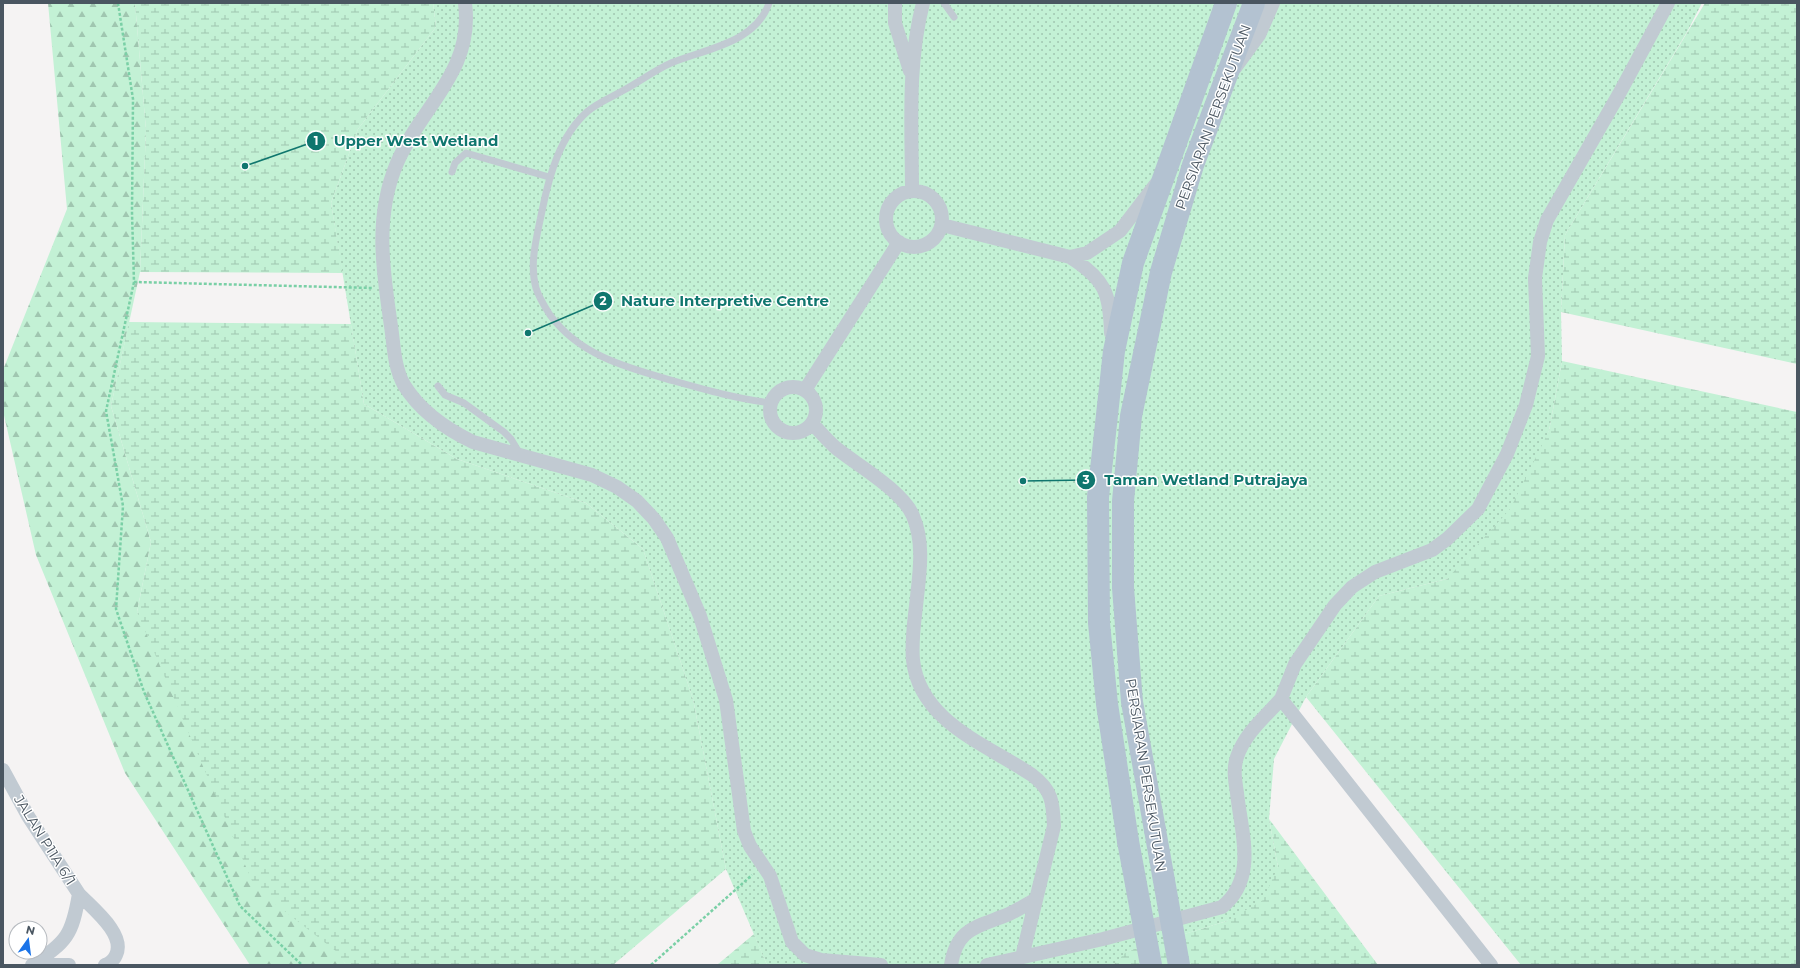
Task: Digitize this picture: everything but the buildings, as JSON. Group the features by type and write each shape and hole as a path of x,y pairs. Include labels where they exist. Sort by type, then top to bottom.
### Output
{"main road":[{"name":"PERSIARAN PERSEKUTUAN","path":"1152,965 1128,841 1107,704 1099,623 1098,497 1114,351 1133,263 1226,3"},
{"name":"PERSIARAN PERSEKUTUAN","path":"1178,965 1132,702 1123,588 1123,501 1131,416 1161,272 1192,165 1254,3"}],"street":[{"path":"465,3 465,40 458,61 445,85 411,136 397,163 385,198 381,249 397,370 414,399 426,411 454,433 473,442 592,475 616,487 637,501 654,519 667,538 700,616 726,700 744,831 750,846 770,876 792,942 805,955 821,960 881,965"},
{"path":"895,3 895,23 912,75"},
{"path":"912,191 912,75 919,20 923,3"},
{"path":"1224,82 1259,35 1273,3"},
{"path":"987,965 1102,939 1222,907 1231,900 1238,890 1243,873 1245,855 1234,772 1237,757 1243,743 1253,728 1281,699 1295,664 1334,605 1352,587 1375,572 1432,550 1447,540 1478,509 1507,454 1526,405 1538,356 1535,278 1540,242 1547,220 1619,94 1668,3"},
{"path":"1070,257 1087,253 1120,231 1165,172"},
{"path":"912,191 925,193 936,201 942,212 942,225 936,237 925,245 912,247 900,242 891,234 887,224 887,212 892,202 901,194 912,191"},
{"path":"942,225 1070,257 1086,267 1100,281 1108,298 1114,351"},
{"path":"805,390 900,242"},
{"path":"795,387 805,390 812,396 817,405 813,424 804,431 794,434 783,432 774,425 770,414 770,404 776,394 784,388 795,387"},
{"path":"813,424 835,447 898,497 912,514 918,533 921,565 912,640 913,659 915,676 922,693 936,711 957,729 1032,775 1043,783 1049,793 1053,806 1054,826 1022,957"},
{"path":"1281,699 1491,965"},
{"name":"JALAN P11A 6/1","path":"3,770 28,816 79,894 75,920 70,934 61,945 33,965"},
{"path":"79,894 105,920 117,938 118,949 116,957 110,964 105,965"},
{"path":"951,965 953,952 960,939 976,926 1008,914 1036,899"},
{"path":"33,965 69,965"}],"lane":[{"path":"769,3 760,20 736,40 670,64 589,110 576,122 567,137 549,177 536,241 533,267 536,289 544,306 559,327 580,344 604,358 632,369 744,400 770,404"},
{"path":"944,3 954,17"},
{"path":"452,172 455,163 466,154 549,177"},
{"path":"438,386 445,395 464,403 504,432 511,439 521,456"}],"path":[{"path":"118,3 133,99 132,213 134,282 106,411 123,506 116,609 144,692 240,906 302,965"},
{"path":"134,282 386,288"},
{"path":"651,965 764,865"}],"green space":[{"path":"48,3 135,3 146,130 140,272 111,406 151,542 137,612 346,965 250,965 125,773 36,555 3,411 3,370 67,209"},
{"path":"135,3 433,3 436,27 358,129 331,203 343,273 140,272 146,130"},
{"path":"433,3 1702,3 1687,32 1565,235 1561,312 1562,361 1549,431 1510,509 1447,579 1379,596 1306,697 1274,759 1269,819 1278,867 1263,900 1227,921 1126,952 1113,965 767,965 726,869 693,699 643,549 586,503 457,459 364,404 331,203 358,129 436,27"},
{"path":"1705,3 1797,3 1797,364 1561,312 1565,235"},
{"path":"129,322 351,324 364,404 457,459 586,503 643,549 693,699 726,869 613,965 346,965 337,952 255,888 137,612 151,542 111,406"},
{"path":"1562,361 1797,412 1797,965 1521,965 1306,697 1379,596 1447,579 1549,431"},
{"path":"1269,819 1378,965 1113,965 1125,952 1227,921 1278,867"},
{"path":"754,934 767,965 717,965"}],"place":[{"name":"Upper West Wetland","path":"245,166"},
{"name":"Nature Interpretive Centre","path":"528,333"},
{"name":"Taman Wetland Putrajaya","path":"1023,481"}]}
